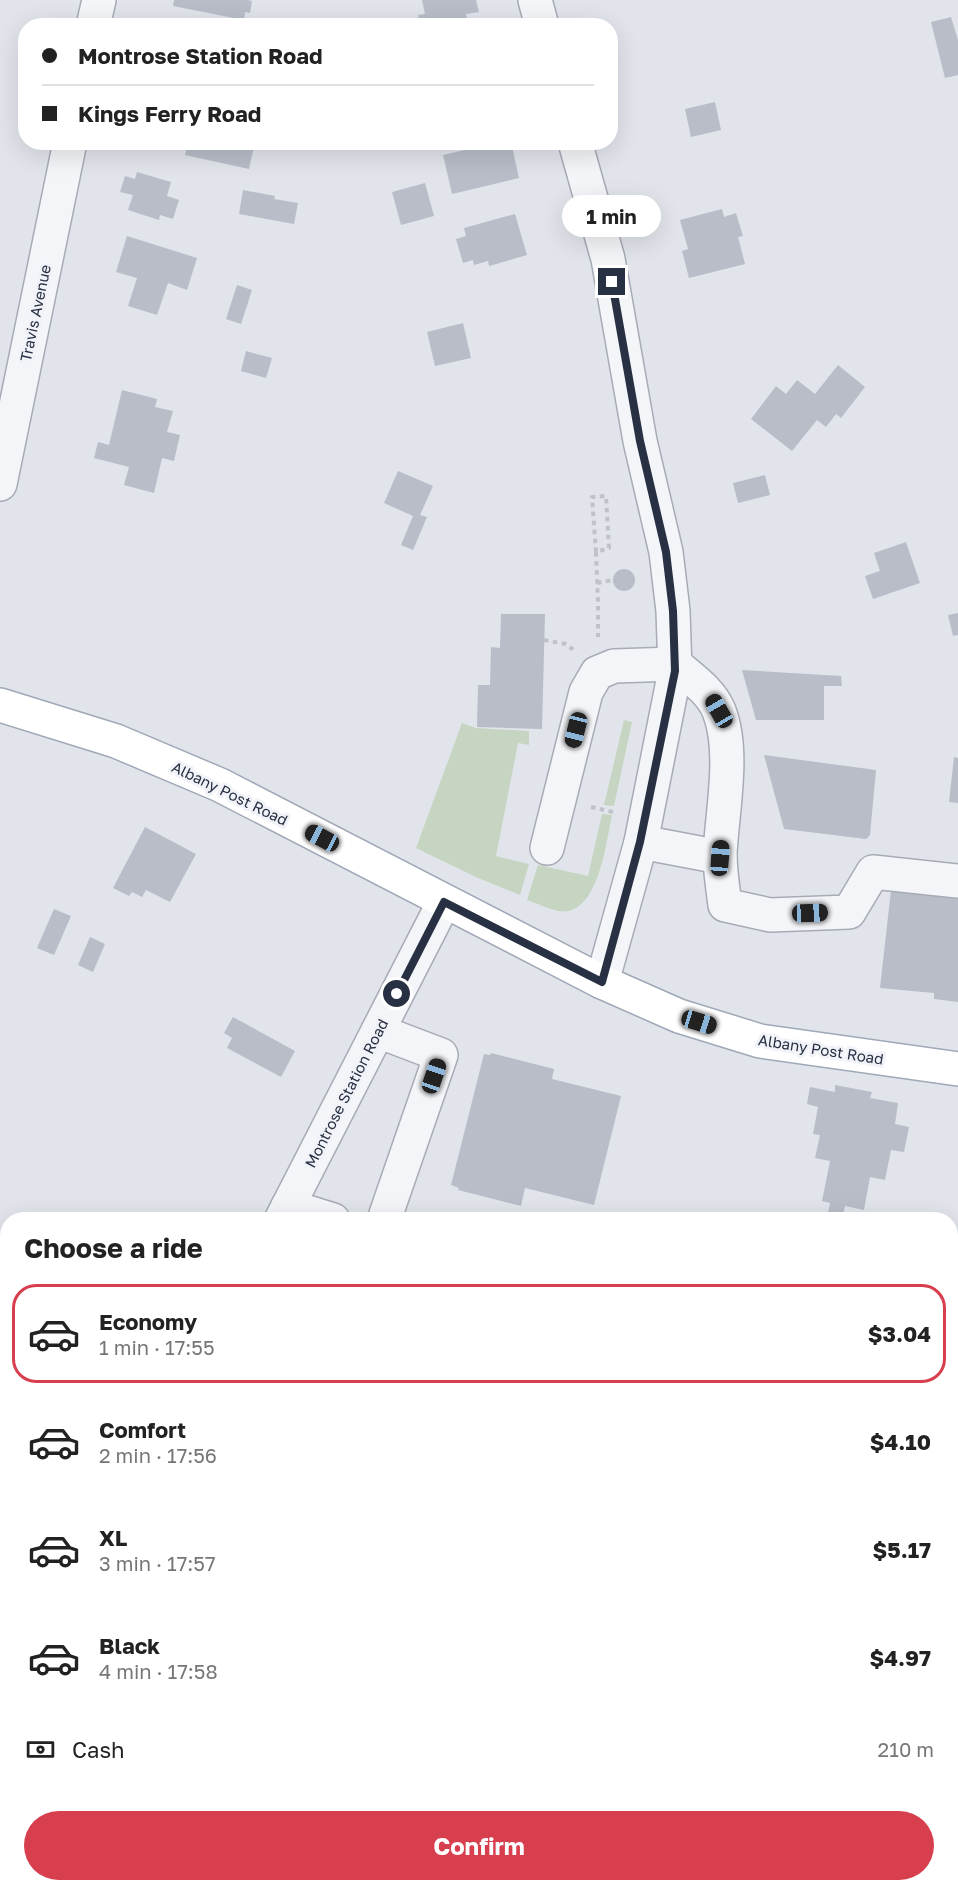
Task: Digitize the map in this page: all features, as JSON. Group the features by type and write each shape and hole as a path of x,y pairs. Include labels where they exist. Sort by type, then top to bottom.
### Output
{"main road":[{"name":"Albany Post Road","path":"0,705 116,741 220,785 602,982 679,1016 760,1041 958,1069"}],"street":[{"path":"95,18 99,0"},
{"path":"535,0 540,18"},
{"name":"Travis Avenue","path":"0,484 68,150"},
{"path":"577,150 608,259 640,441 666,552 673,611 675,664 640,842 602,982"},
{"path":"547,848 585,692 597,673 614,666 675,664 705,690 719,711 724,731 727,756 720,858 725,905 770,915 849,912 873,872 958,881"},
{"path":"640,842 720,858"},
{"name":"Montrose Station Road","path":"286,1212 444,902"},
{"path":"378,1031 441,1055 387,1212"}],"path":[{"path":"596,552 609,548 606,496 592,497 598,602"},
{"path":"597,583 613,580"}],"green space":[{"path":"624,720 632,722 614,806 604,805"},
{"path":"462,723 476,728 529,731 529,745 518,743 496,856 529,864 520,895 416,848"},
{"path":"602,814 612,815 607,843 598,876 582,903 572,910 558,911 527,900 538,865 588,876"}],"building":[{"path":"174,0 252,1 250,13 245,12 244,18 173,6"},
{"path":"422,0 476,0 479,12 466,14 467,18 419,18 418,15 425,14"},
{"path":"951,17 958,40 958,75 945,78 931,22"},
{"path":"715,102 721,130 691,137 685,109"},
{"path":"186,150 253,150 249,169 185,155"},
{"path":"465,150 513,150 519,178 452,194 443,155"},
{"path":"137,172 171,182 167,196 179,200 173,219 160,215 159,220 128,210 133,195 120,192 125,176 135,179"},
{"path":"425,183 434,216 401,225 392,192"},
{"path":"243,190 298,203 294,224 239,214"},
{"path":"722,209 724,217 736,213 743,236 738,237 745,264 689,278 682,251 688,249 680,220"},
{"path":"515,214 527,255 489,266 488,261 474,265 473,260 463,263 456,239 466,236 464,228"},
{"path":"127,236 197,258 187,290 168,283 157,315 128,306 137,278 116,272"},
{"path":"237,285 252,290 241,324 226,319"},
{"path":"463,323 471,358 435,366 427,332"},
{"path":"246,351 272,358 266,378 241,371"},
{"path":"838,365 865,387 841,418 836,414 826,427 817,420 792,451 751,419 776,386 786,394 797,380 815,394"},
{"path":"122,390 157,399 155,407 173,411 167,432 180,435 174,461 162,458 154,493 124,485 129,467 94,458 98,442 109,445"},
{"path":"398,471 433,486 420,515 427,517 413,550 401,545 413,516 384,503"},
{"path":"765,475 770,495 738,503 733,483"},
{"path":"906,542 920,583 873,599 865,576 880,571 874,553"},
{"path":"620,569 628,569 635,576 635,584 628,591 620,591 613,584 613,576"},
{"path":"958,613 958,635 953,636 948,615"},
{"path":"501,614 545,614 542,729 477,727 478,685 490,685 491,647 500,648"},
{"path":"742,670 841,676 842,686 824,686 824,720 756,720"},
{"path":"764,755 876,770 870,835 866,839 784,829"},
{"path":"954,757 958,758 958,803 949,802"},
{"path":"145,827 196,854 170,902 146,890 142,897 132,892 129,896 113,888"},
{"path":"958,882 958,1002 934,999 934,993 880,988 891,890"},
{"path":"54,909 71,916 54,955 37,948"},
{"path":"90,937 105,944 93,972 78,965"},
{"path":"233,1017 295,1051 281,1077 227,1048 232,1038 224,1033"},
{"path":"491,1053 554,1069 552,1079 621,1096 594,1205 525,1188 521,1206 458,1190 459,1188 451,1185 484,1054 490,1055"},
{"path":"835,1085 872,1092 870,1098 898,1103 895,1124 909,1127 904,1152 891,1150 885,1180 870,1177 864,1210 845,1206 844,1212 828,1212 830,1203 822,1201 830,1161 815,1158 820,1135 813,1134 818,1107 807,1104 810,1087 835,1092"}],"route":[{"path":"397,994 444,902 602,982 640,842 675,671 673,611 666,552 640,441 612,282"}]}
